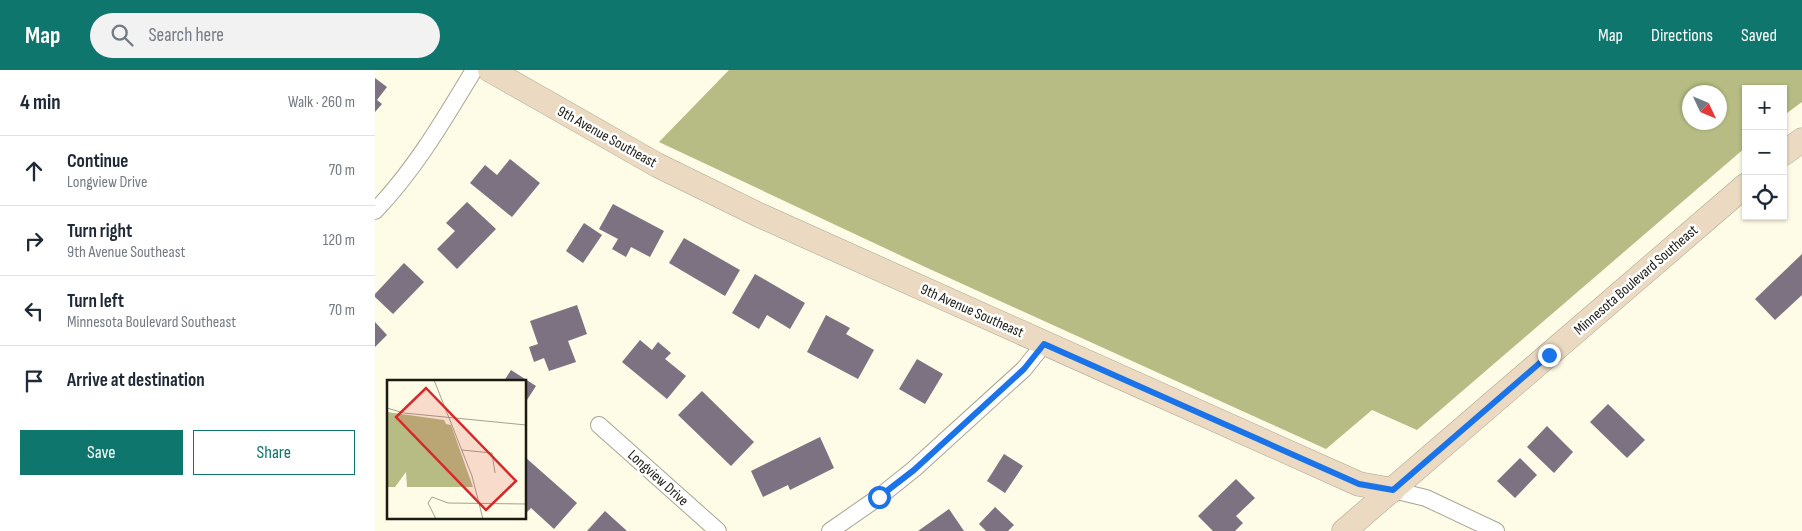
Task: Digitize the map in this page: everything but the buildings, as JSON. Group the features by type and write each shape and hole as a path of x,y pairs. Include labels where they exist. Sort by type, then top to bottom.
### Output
{"street":[{"path":"375,211 417,161 474,70"},
{"name":"9th Avenue Southeast","path":"490,70 657,165 759,215 1359,484 1426,498 1496,531"},
{"path":"1787,151 1802,140"},
{"name":"Minnesota Boulevard Southeast","path":"1344,531 1742,188"},
{"path":"830,531 914,470 1024,369 1044,344"},
{"name":"Longview Drive","path":"599,425 718,531"}],"green space":[{"path":"729,70 1802,70 1802,102 1787,113 1787,85 1742,85 1742,150 1417,430 1372,410 1326,449 923,266 659,142"}],"route":[{"path":"879,497 914,470 1024,369 1044,344 1359,484 1393,490 1549,355"}]}
